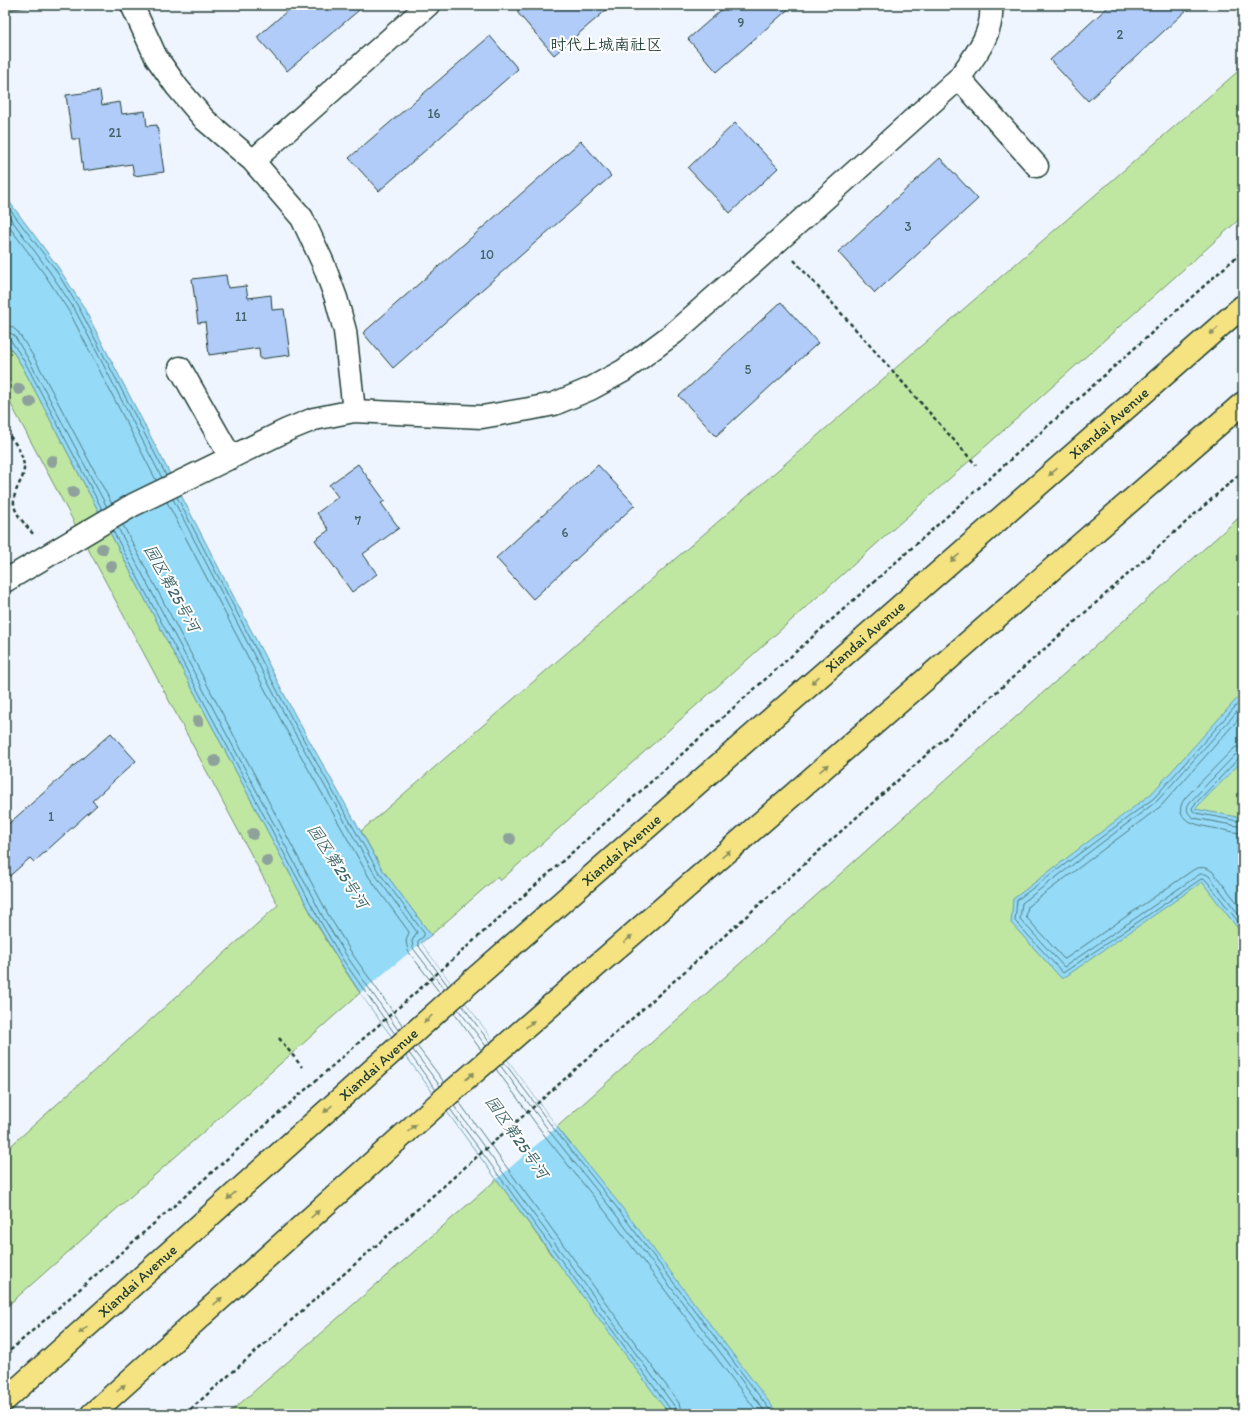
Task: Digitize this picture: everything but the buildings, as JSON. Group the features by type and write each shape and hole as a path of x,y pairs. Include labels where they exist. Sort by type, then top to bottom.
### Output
{"main road":[{"name":"Xiandai Avenue","path":"5,1400 398,1046 1243,306"},
{"path":"92,1414 440,1102 1243,403"}],"street":[{"path":"132,5 156,57 177,87 205,120 254,161 302,218 323,263 336,298 344,331 354,411"},
{"path":"254,161 428,5"},
{"path":"5,581 133,505 288,430 314,419 354,411 482,417 529,410 554,404 583,392 623,371 674,333 778,242 959,78 974,57 990,29 992,5"},
{"path":"959,78 1037,166"},
{"path":"180,368 231,458"}],"path":[{"path":"778,242 976,465"},
{"path":"5,1355 440,970 1243,251"},
{"path":"5,431 13,439 24,464 23,476 15,496 14,504 18,514 37,539"},
{"path":"185,1414 539,1102 1243,472"},
{"path":"278,1038 302,1067"}],"green space":[{"path":"1243,67 1243,216 500,881 497,877 431,935 382,869 361,831"},
{"path":"5,339 22,366 316,923 360,993 5,1308 5,1151 278,905 5,393"},
{"path":"1243,514 1243,1414 228,1414 497,1179 552,1256 615,1200 557,1127"}],"water":[{"name":"园区第25号河","path":"5,196 58,267 83,306 296,717 382,869 431,935 421,943 557,1127 617,1201 778,1414 669,1414 370,1007 341,963 305,903 22,366 5,339"},
{"path":"1243,692 1243,760 1195,809 1243,818 1243,935 1202,882 1062,979 1011,923 1013,899 1151,794"}],"pier":[{"path":"421,943 557,1127 497,1179 360,993"}],"district":[{"name":"时代上城南社区","path":"606,44"}]}
